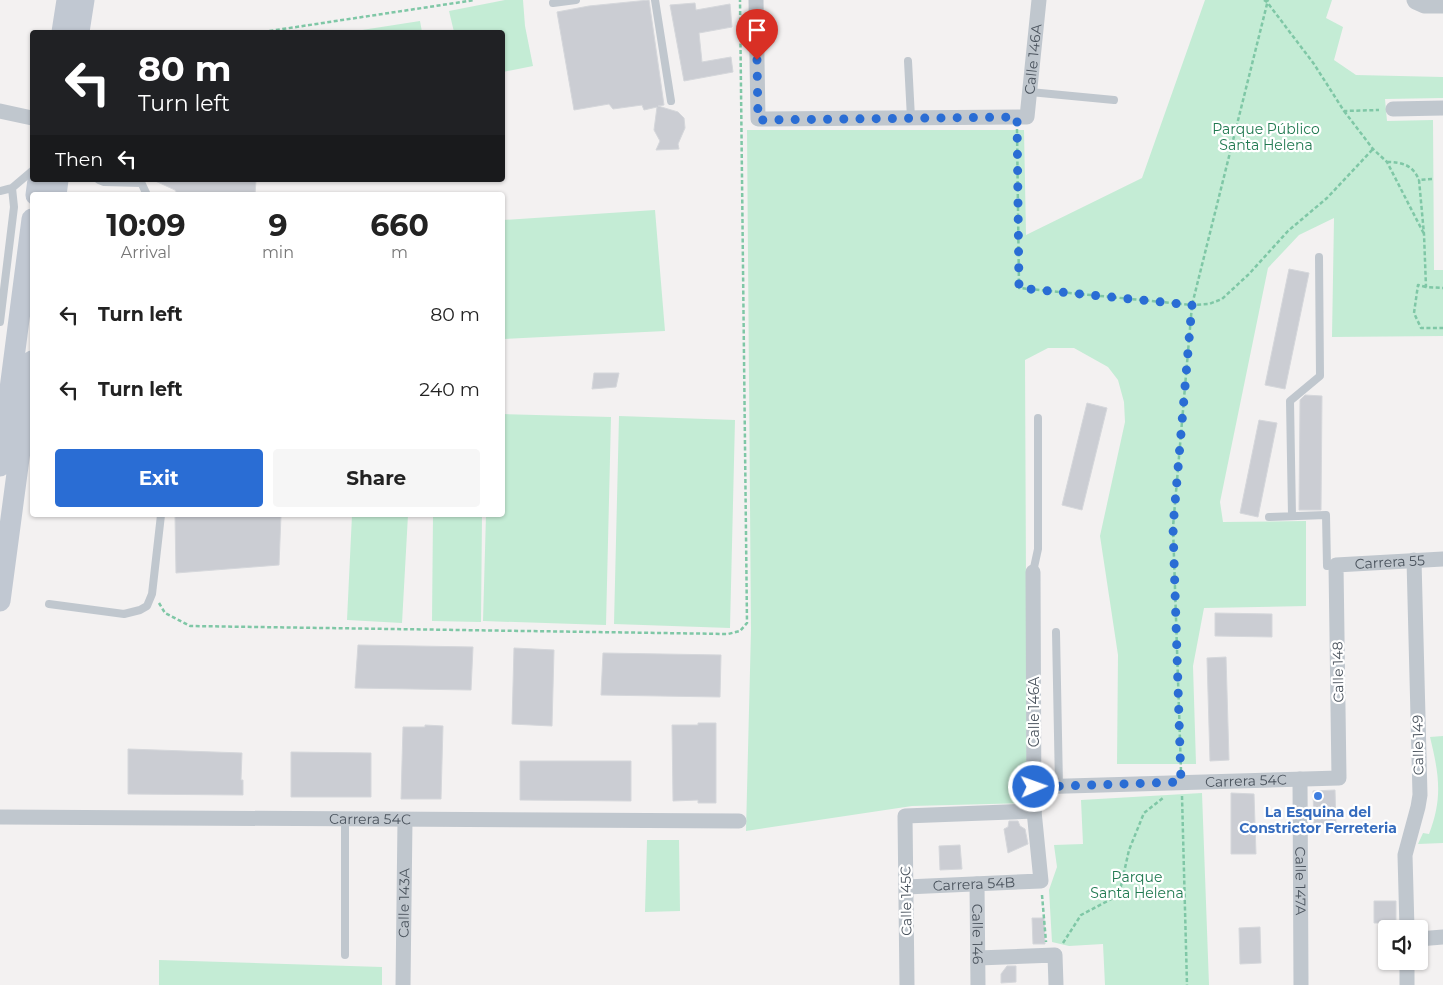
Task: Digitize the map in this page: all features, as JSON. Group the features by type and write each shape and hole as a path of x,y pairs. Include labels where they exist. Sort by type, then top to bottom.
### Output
{"main road":[{"path":"62,30 67,0"},
{"path":"79,30 84,0"},
{"path":"0,466 30,234"},
{"path":"0,601 5,526 30,391"}],"street":[{"path":"756,0 758,120 1022,117"},
{"name":"Calle 146A","path":"1022,117 1030,92 1039,0"},
{"path":"1415,1 1424,6 1443,6"},
{"path":"1393,109 1443,108"},
{"path":"0,111 30,118"},
{"name":"Carrera 55","path":"1336,565 1443,559"},
{"name":"Calle 149","path":"1406,920 1405,855 1420,796 1414,560"},
{"name":"Calle 148","path":"1336,565 1339,778"},
{"name":"Calle 146A","path":"1033,572 1034,811 1041,881"},
{"name":"Carrera 54C","path":"1034,787 1339,778"},
{"name":"Calle 147A","path":"1300,779 1301,985"},
{"name":"Calle 145C","path":"907,985 905,816 1034,811"},
{"name":"Carrera 54C","path":"0,817 739,822"},
{"name":"Calle 143A","path":"403,985 404,820"},
{"name":"Carrera 54B","path":"906,886 1041,881"},
{"name":"Calle 146","path":"977,884 978,985"},
{"path":"1428,939 1443,937"},
{"path":"978,958 1051,955 1056,985"},
{"path":"1407,970 1407,985"}],"lane":[{"path":"553,3 576,0"},
{"path":"655,0 671,100"},
{"path":"908,61 911,118"},
{"path":"1030,92 1114,100"},
{"path":"0,191 12,188 30,173"},
{"path":"0,322 14,207 12,188"},
{"path":"1292,516 1290,401 1320,376 1319,257"},
{"path":"1033,572 1038,549 1038,418"},
{"path":"1269,517 1326,515 1327,566 1336,565"},
{"path":"49,604 124,614 147,606 152,594 161,517"},
{"path":"1056,632 1059,786"},
{"path":"345,819 345,955"}],"path":[{"path":"276,30 474,0"},
{"path":"152,594 165,613 190,626 728,634 740,631 747,623 740,0"},
{"path":"1264,0 1268,1 1314,64 1344,111 1373,150 1387,162 1424,234"},
{"path":"1187,985 1173,527 1192,305 1268,1"},
{"path":"1344,111 1393,109"},
{"path":"1022,117 1019,288 1192,305 1209,304 1222,299 1249,274 1288,231 1327,198 1373,150"},
{"path":"1387,162 1401,163 1410,167 1416,172 1419,180 1426,287"},
{"path":"1419,180 1432,179"},
{"path":"1443,288 1418,285 1414,312 1421,328 1443,328"},
{"path":"1051,955 1081,915 1119,895 1128,850 1144,813 1181,782"},
{"path":"1041,881 1051,955"}],"green space":[{"path":"505,0 523,0 525,26 533,66 505,72 505,30 454,30 449,11"},
{"name":"Parque Público Santa Helena","path":"1205,0 1332,0 1326,18 1343,27 1334,60 1356,75 1443,77 1443,98 1385,99 1387,121 1433,120 1434,270 1443,270 1443,336 1332,337 1334,218 1299,235 1268,268 1220,502 1223,522 1306,521 1306,606 1204,608 1193,666 1196,764 1117,764 1118,655 1100,536 1125,422 1124,402 1118,380 1108,367 1074,348 1048,348 1025,360 1027,803 912,806 746,831 751,630 747,130 1024,130 1026,235 1142,178"},
{"path":"420,21 422,30 362,30"},
{"path":"655,210 665,331 505,339 505,220"},
{"path":"505,414 611,417 606,625 483,621 486,517 505,517"},
{"path":"619,416 735,420 730,628 614,624"},
{"path":"352,517 408,517 402,623 347,620"},
{"path":"433,517 482,517 481,622 432,621"},
{"path":"1443,736 1443,843 1418,844 1423,833 1429,834 1438,797 1436,763 1430,737"},
{"name":"Parque Santa Helena","path":"1202,793 1209,985 1105,985 1103,944 1069,946 1052,942 1049,890 1057,867 1054,845 1083,844 1081,800"},
{"path":"647,840 679,840 680,911 645,912"},
{"path":"159,960 382,967 382,985 159,985"}],"building":[{"path":"649,0 664,105 658,106 678,112 684,118 685,128 678,144 679,149 656,150 660,141 654,130 657,107 644,110 642,105 613,109 609,104 574,110 557,12 589,6"},
{"path":"695,3 696,10 730,4 732,27 699,33 702,62 731,57 733,72 684,81 670,5"},
{"path":"157,182 256,182 255,192 176,192"},
{"path":"1289,269 1309,273 1285,389 1265,385"},
{"path":"594,373 619,373 616,387 592,389"},
{"path":"1305,395 1322,396 1321,510 1299,510 1300,400"},
{"path":"1087,403 1107,408 1082,510 1062,505"},
{"path":"1259,420 1277,423 1258,517 1240,513"},
{"path":"175,517 281,517 279,565 176,573"},
{"path":"1215,613 1272,614 1272,637 1215,636"},
{"path":"358,645 473,647 471,690 355,688"},
{"path":"514,648 554,650 552,726 512,724"},
{"path":"603,653 721,655 720,697 601,695"},
{"path":"1226,657 1229,760 1210,761 1207,658"},
{"path":"698,723 716,723 716,803 698,803 698,800 673,801 672,725 698,725"},
{"path":"425,725 443,726 441,799 401,799 403,727 425,727"},
{"path":"128,749 242,753 241,780 243,780 243,795 128,794"},
{"path":"291,752 371,753 371,797 291,797"},
{"path":"520,761 631,761 631,801 520,800"},
{"path":"1335,790 1336,824 1314,824 1313,791"},
{"path":"1231,793 1254,794 1256,854 1231,854"},
{"path":"1009,821 1018,821 1020,826 1025,829 1028,844 1008,853 1004,829 1008,827"},
{"path":"960,845 962,869 940,870 939,846"},
{"path":"1374,901 1396,901 1396,920 1378,920 1378,923 1374,923"},
{"path":"1032,918 1044,918 1045,944 1033,944"},
{"path":"1260,927 1261,963 1240,964 1239,928"},
{"path":"1007,966 1016,966 1016,982 1001,983 1001,974"}],"place":[{"name":"La Esquina del Constrictor Ferreteria","path":"1318,796"}],"route":[{"path":"757,60 758,120 1017,117 1019,288 1192,305 1173,527 1181,782 1034,787"}]}
